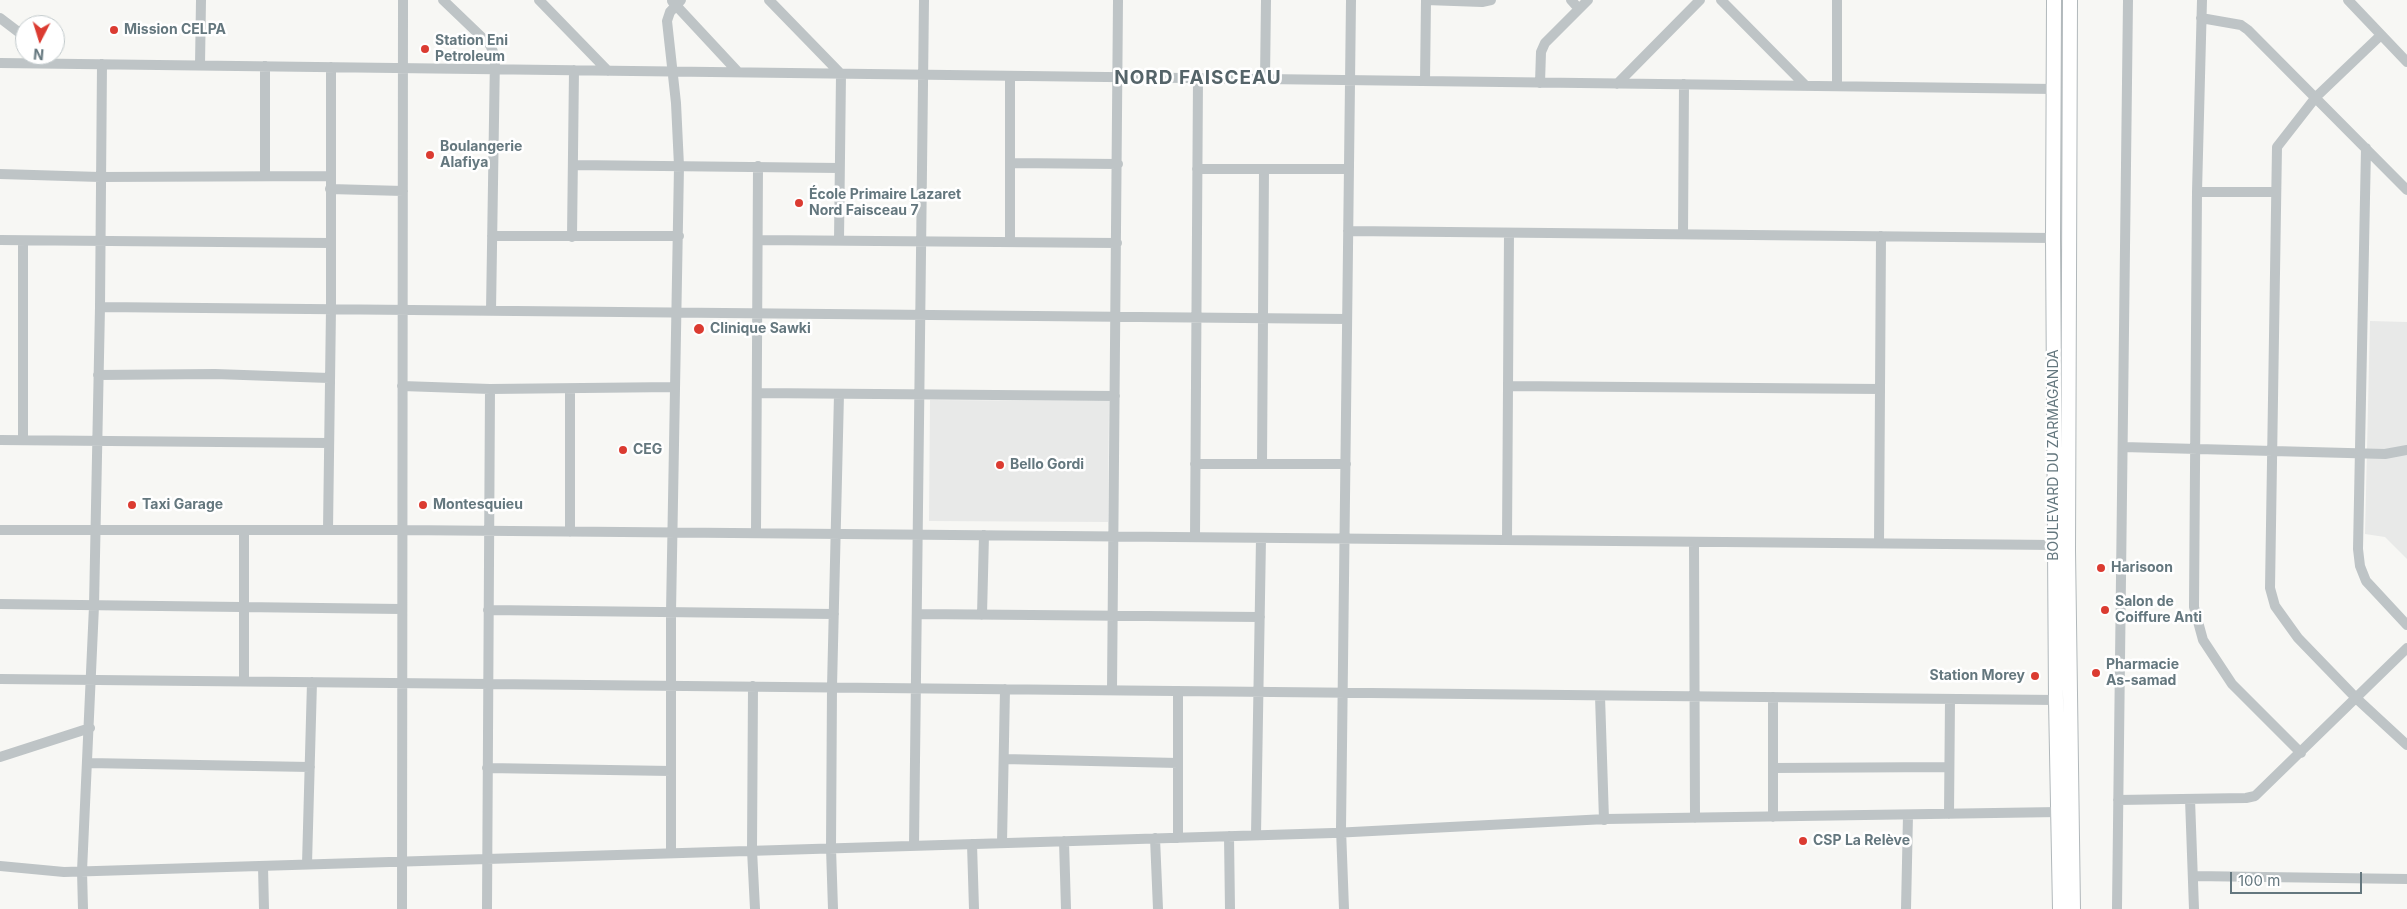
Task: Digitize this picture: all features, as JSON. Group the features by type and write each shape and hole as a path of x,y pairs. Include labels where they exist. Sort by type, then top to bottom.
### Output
{"main road":[{"name":"BOULEVARD DU ZARMAGANDA","path":"2054,0 2053,238 2056,700 2060,909"},
{"name":"BOULEVARD DU ZARMAGANDA","path":"2070,0 2068,550 2073,909"}],"street":[{"path":"200,65 201,0"},
{"path":"402,909 400,861 403,0"},
{"path":"443,0 490,45 495,56 492,311"},
{"path":"539,0 608,70"},
{"path":"769,0 841,74 839,240"},
{"path":"914,846 924,0"},
{"path":"1112,690 1117,317 1118,0"},
{"path":"1265,79 1266,0"},
{"path":"1344,909 1341,833 1351,0"},
{"path":"1425,81 1426,0 1482,2 1491,0"},
{"path":"1571,0 1579,9"},
{"path":"1540,83 1541,52 1545,43 1588,0"},
{"path":"1617,84 1700,0"},
{"path":"1721,0 1806,86"},
{"path":"1837,86 1838,0"},
{"path":"2117,909 2128,0"},
{"path":"2202,0 2197,192 2194,607 2203,640 2232,684 2301,753"},
{"path":"2348,0 2407,62"},
{"path":"672,853 671,612 678,312 679,166 676,103 667,21 676,2 738,72"},
{"path":"0,18 15,29"},
{"path":"2202,18 2241,26 2316,97 2407,190"},
{"path":"2381,35 2316,97 2277,147 2270,588 2275,606 2298,638 2356,698 2407,745"},
{"path":"0,63 15,63"},
{"path":"65,64 2054,89"},
{"path":"83,909 82,872 90,728 94,606 100,307 102,64"},
{"path":"265,66 265,176"},
{"path":"328,530 331,308 331,67"},
{"path":"572,237 574,70"},
{"path":"1010,76 1010,242"},
{"path":"1195,537 1198,78"},
{"path":"1683,234 1684,84"},
{"path":"2366,148 2358,550 2360,566 2366,581 2407,625"},
{"path":"1010,163 1118,164"},
{"path":"574,165 839,168"},
{"path":"756,534 758,166"},
{"path":"1197,169 1349,169"},
{"path":"1262,464 1264,169"},
{"path":"0,174 100,177 330,176"},
{"path":"330,189 403,191"},
{"path":"2197,192 2275,192"},
{"path":"1348,231 2053,238"},
{"path":"1507,540 1510,233"},
{"path":"492,236 678,236"},
{"path":"1879,544 1882,236"},
{"path":"0,240 330,244"},
{"path":"23,240 23,440"},
{"path":"758,240 1117,243"},
{"path":"100,307 1348,319"},
{"path":"98,375 215,374 329,378"},
{"path":"402,386 490,389 675,387"},
{"path":"1508,386 1880,389"},
{"path":"487,909 485,859 490,389"},
{"path":"570,389 570,532"},
{"path":"758,393 1116,396"},
{"path":"833,909 831,848 832,687 839,394"},
{"path":"0,440 329,442"},
{"path":"2122,447 2272,449 2385,454 2407,450"},
{"path":"1195,464 1346,464"},
{"path":"0,530 401,530 2055,545"},
{"path":"244,530 244,681"},
{"path":"982,615 984,535"},
{"path":"1256,835 1261,538"},
{"path":"1694,542 1695,818"},
{"path":"0,604 401,609"},
{"path":"488,610 834,614"},
{"path":"917,614 1260,617"},
{"path":"2118,800 2255,796 2407,648"},
{"path":"0,679 2056,700"},
{"path":"307,864 312,682"},
{"path":"753,686 752,850 755,909"},
{"path":"1002,843 1005,689"},
{"path":"1178,691 1178,838"},
{"path":"1600,696 1604,820"},
{"path":"1773,697 1773,817"},
{"path":"1949,814 1950,699"},
{"path":"0,757 90,728"},
{"path":"1004,759 1178,763"},
{"path":"88,763 310,767"},
{"path":"1773,768 1949,767"},
{"path":"487,768 671,771"},
{"path":"2190,799 2194,909"},
{"path":"0,866 44,871 82,872 1341,833 1604,820 2059,812"},
{"path":"1906,909 1908,815"},
{"path":"1229,836 1230,909"},
{"path":"1155,838 1158,909"},
{"path":"1064,841 1066,909"},
{"path":"972,844 974,909"},
{"path":"263,866 264,909"},
{"path":"2193,876 2407,879"}],"shaded area":[{"path":"2370,321 2407,322 2407,559 2385,537 2365,534"},
{"path":"930,400 1109,401 1108,522 929,521"}],"place":[{"name":"Mission CELPA","path":"114,30"},
{"name":"Station Eni Petroleum","path":"425,49"},
{"name":"Boulangerie Alafiya","path":"430,155"},
{"name":"École Primaire Lazaret Nord Faisceau 7","path":"799,203"},
{"name":"Clinique Sawki","path":"699,329"},
{"name":"CEG","path":"623,450"},
{"name":"Bello Gordi","path":"1000,465"},
{"name":"Taxi Garage","path":"132,505"},
{"name":"Montesquieu","path":"423,505"},
{"name":"Harisoon","path":"2101,568"},
{"name":"Salon de Coiffure Anti","path":"2105,610"},
{"name":"Pharmacie As-samad","path":"2096,673"},
{"name":"Station Morey","path":"2035,676"},
{"name":"CSP La Relève","path":"1803,841"}],"district":[{"name":"NORD FAISCEAU","path":"1198,78"}]}
